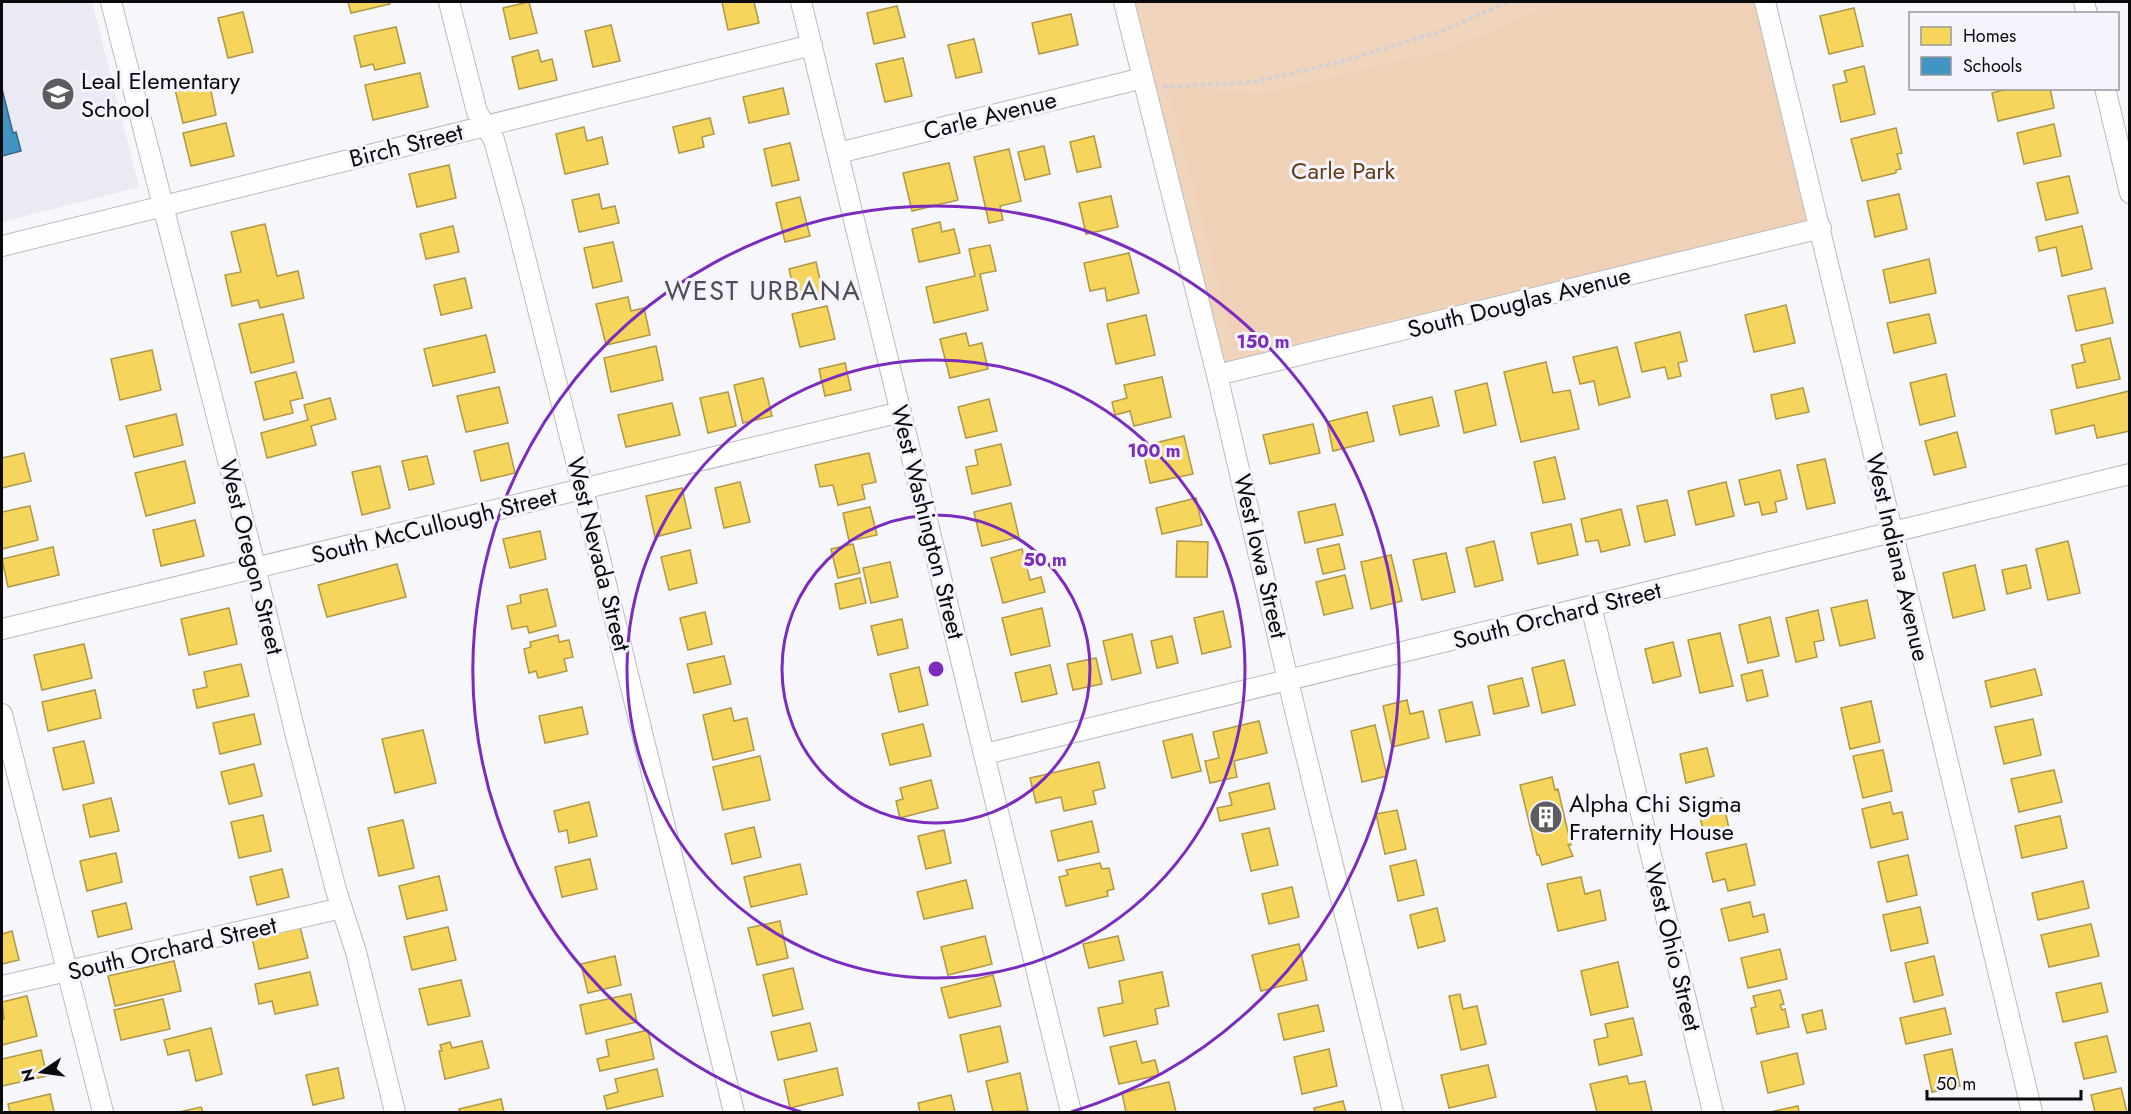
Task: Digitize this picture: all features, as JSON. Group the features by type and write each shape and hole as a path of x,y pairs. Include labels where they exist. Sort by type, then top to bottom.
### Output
{"street":[{"name":"West Oregon Street","path":"111,2 299,747 356,952 394,1113"},
{"name":"West Nevada Street","path":"449,2 477,112 494,140 513,209 734,1113"},
{"name":"West Washington Street","path":"801,2 1071,1113"},
{"name":"West Iowa Street","path":"1124,2 1150,83 1217,375 1393,1113"},
{"name":"West Indiana Avenue","path":"1765,2 2032,1113"},
{"name":"Birch Street","path":"2,246 812,45"},
{"name":"Carle Avenue","path":"838,153 1150,83"},
{"path":"2104,90 2130,193"},
{"name":"South Douglas Avenue","path":"1217,375 1821,228"},
{"name":"South McCullough Street","path":"2,629 901,412"},
{"name":"South Orchard Street","path":"985,754 2130,474"},
{"name":"West Ohio Street","path":"1591,606 1713,1113"},
{"path":"2,714 103,1113"},
{"name":"South Orchard Street","path":"2,986 342,908"}],"path":[{"path":"1150,83 1254,82 1340,62 1442,31 1508,2"}],"shaded area":[{"name":"Leal Elementary School","path":"2,2 92,2 139,187 2,222"}],"green space":[{"name":"Carle Park","path":"1131,2 1766,2 1821,228 1217,375"},
{"name":"Carle Park","path":"1559,2 1753,2 1806,221 1237,356 1166,85 1260,94 1450,49"}],"building: Homes":[{"path":"348,2 389,2 390,4 351,13"},
{"path":"529,2 537,33 510,39 503,8"},
{"path":"722,2 754,2 759,23 728,30"},
{"path":"897,6 905,37 874,44 867,13"},
{"path":"1854,8 1863,46 1829,54 1820,16"},
{"path":"243,12 253,52 228,58 218,18"},
{"path":"1071,14 1078,45 1039,54 1032,23"},
{"path":"611,25 620,61 593,67 585,31"},
{"path":"396,27 405,63 375,70 373,64 361,67 354,36"},
{"path":"974,39 982,72 956,78 948,45"},
{"path":"538,50 541,62 552,59 557,80 519,89 512,57"},
{"path":"903,58 912,96 885,102 876,64"},
{"path":"1864,66 1875,114 1841,122 1833,85 1847,82 1844,71"},
{"path":"420,73 428,107 373,120 365,85"},
{"path":"208,77 216,115 183,123 174,85"},
{"path":"783,88 789,114 749,123 743,97"},
{"path":"2003,90 2050,90 2054,108 1998,121 1992,93"},
{"path":"710,118 714,134 702,137 704,147 679,153 673,127"},
{"path":"226,123 234,156 191,166 183,133"},
{"path":"2054,124 2061,156 2024,164 2017,133"},
{"path":"584,127 587,141 602,137 608,164 565,174 556,134"},
{"path":"1896,128 1902,153 1897,154 1901,169 1896,170 1896,173 1862,181 1851,139"},
{"path":"1094,136 1101,167 1077,172 1070,142"},
{"path":"790,143 799,180 772,186 764,149"},
{"path":"1044,146 1050,174 1025,180 1018,152"},
{"path":"1009,149 1021,201 1000,206 1003,220 989,223 974,157"},
{"path":"949,163 958,200 912,211 903,173"},
{"path":"449,165 456,198 417,207 409,174"},
{"path":"2069,176 2078,213 2046,220 2037,183"},
{"path":"599,194 602,209 615,206 619,223 579,232 572,200"},
{"path":"1899,194 1907,229 1875,237 1867,201"},
{"path":"1111,196 1118,227 1086,234 1079,203"},
{"path":"800,197 810,236 785,242 776,203"},
{"path":"940,222 942,232 954,229 960,253 919,262 912,229"},
{"path":"265,224 277,276 298,271 304,298 260,308 258,300 232,306 225,275 241,272 231,232"},
{"path":"453,226 459,252 426,259 420,234"},
{"path":"2082,226 2092,269 2062,276 2056,247 2039,251 2036,237"},
{"path":"613,242 622,281 593,288 584,248"},
{"path":"990,245 996,271 980,274 988,310 934,323 926,287 975,276 969,249"},
{"path":"1129,253 1139,293 1107,301 1105,288 1090,291 1084,263"},
{"path":"1929,259 1936,293 1890,303 1883,270"},
{"path":"816,262 823,293 796,299 789,269"},
{"path":"465,278 472,308 441,315 434,285"},
{"path":"2105,288 2113,323 2076,331 2068,296"},
{"path":"628,297 631,311 644,308 650,335 606,345 596,304"},
{"path":"1786,305 1795,343 1754,352 1745,315"},
{"path":"827,306 835,339 800,347 792,314"},
{"path":"283,314 294,362 251,373 239,324"},
{"path":"1929,314 1936,343 1894,353 1887,323"},
{"path":"1146,315 1155,355 1116,364 1107,324"},
{"path":"1680,332 1687,361 1678,363 1681,376 1668,379 1665,367 1642,372 1635,343"},
{"path":"966,333 969,346 982,343 988,369 950,378 940,339"},
{"path":"486,335 495,372 433,386 424,349"},
{"path":"2110,338 2120,379 2077,388 2072,365 2085,362 2081,345"},
{"path":"656,346 663,380 611,392 604,358"},
{"path":"1617,347 1630,397 1599,405 1594,381 1580,384 1573,357"},
{"path":"152,350 161,390 120,400 111,359"},
{"path":"1546,362 1553,393 1570,390 1579,429 1521,442 1504,372"},
{"path":"845,363 851,390 825,396 819,369"},
{"path":"296,372 303,398 290,401 293,413 264,420 255,382"},
{"path":"1946,374 1955,416 1920,425 1910,383"},
{"path":"1162,377 1171,417 1134,426 1130,411 1115,415 1112,402 1127,398 1124,385"},
{"path":"763,378 772,416 743,423 734,385"},
{"path":"1487,383 1496,425 1464,433 1455,391"},
{"path":"499,387 508,423 466,432 457,396"},
{"path":"1803,388 1809,412 1776,419 1771,395"},
{"path":"2129,391 2130,431 2097,438 2094,425 2056,434 2051,410"},
{"path":"728,392 736,426 708,433 700,398"},
{"path":"1432,397 1439,426 1400,435 1393,406"},
{"path":"330,398 336,419 311,426 316,445 267,458 261,433 308,420 304,405"},
{"path":"989,399 997,431 966,438 958,407"},
{"path":"672,403 680,435 626,447 618,415"},
{"path":"1367,412 1374,441 1333,451 1327,422"},
{"path":"176,414 183,445 134,457 126,426"},
{"path":"1313,424 1320,453 1270,464 1263,435"},
{"path":"1957,432 1966,467 1934,475 1925,441"},
{"path":"1184,436 1193,474 1150,483 1142,446"},
{"path":"508,443 515,473 481,481 474,451"},
{"path":"1001,444 1011,485 972,494 966,467 978,465 975,450"},
{"path":"24,453 31,481 2,488 2,458"},
{"path":"869,453 876,482 862,485 865,499 838,505 833,485 820,487 815,465"},
{"path":"427,456 434,484 409,490 402,461"},
{"path":"1555,457 1565,499 1543,503 1534,462"},
{"path":"1825,459 1835,503 1807,509 1797,465"},
{"path":"185,461 195,503 146,516 135,473"},
{"path":"380,466 390,508 362,515 352,472"},
{"path":"1780,470 1787,499 1775,502 1777,512 1762,515 1759,502 1745,505 1739,480"},
{"path":"740,482 750,522 724,528 715,488"},
{"path":"1726,482 1734,516 1696,525 1688,491"},
{"path":"682,488 691,528 655,537 646,496"},
{"path":"1196,498 1202,525 1162,534 1156,508"},
{"path":"1667,500 1675,535 1645,542 1637,506"},
{"path":"1011,503 1019,537 982,546 974,512"},
{"path":"1335,504 1343,535 1305,543 1298,512"},
{"path":"30,506 38,540 2,549 2,512"},
{"path":"870,507 877,535 849,541 843,513"},
{"path":"1621,509 1630,545 1601,552 1598,540 1586,542 1581,519"},
{"path":"195,520 204,556 161,566 153,530"},
{"path":"1571,524 1578,555 1538,564 1531,533"},
{"path":"540,531 546,559 510,568 503,539"},
{"path":"1177,541 1208,542 1207,577 1176,577"},
{"path":"1494,541 1503,580 1475,587 1466,548"},
{"path":"2068,541 2080,593 2048,600 2036,549"},
{"path":"853,544 860,573 838,578 831,549"},
{"path":"1339,544 1345,569 1323,574 1317,549"},
{"path":"53,547 59,575 8,587 2,559"},
{"path":"1022,549 1030,580 1041,577 1045,592 1003,603 991,558"},
{"path":"690,550 697,583 669,590 661,557"},
{"path":"1446,553 1455,592 1422,600 1413,560"},
{"path":"1391,555 1402,601 1371,609 1361,562"},
{"path":"890,562 898,597 871,603 863,568"},
{"path":"397,564 406,597 327,617 318,585"},
{"path":"1975,565 1985,610 1953,618 1943,573"},
{"path":"2026,565 2031,588 2007,594 2002,570"},
{"path":"1345,575 1353,608 1324,615 1316,582"},
{"path":"860,578 866,603 840,609 835,584"},
{"path":"547,589 556,626 529,633 527,626 512,629 507,606 521,603 520,595"},
{"path":"1867,600 1875,638 1840,646 1831,608"},
{"path":"229,608 237,644 189,655 181,619"},
{"path":"1042,608 1050,646 1011,655 1002,618"},
{"path":"1818,610 1824,640 1814,642 1817,657 1796,662 1786,618"},
{"path":"1223,611 1231,647 1202,654 1194,618"},
{"path":"705,612 712,644 688,650 680,618"},
{"path":"1770,617 1779,656 1748,663 1739,625"},
{"path":"902,619 908,648 878,655 871,626"},
{"path":"1720,633 1733,686 1700,693 1688,640"},
{"path":"1132,634 1141,673 1112,680 1103,641"},
{"path":"558,635 559,642 569,640 573,657 564,659 567,671 538,678 536,671 529,673 524,649 531,647 530,642"},
{"path":"1172,636 1178,663 1157,668 1151,641"},
{"path":"1673,642 1681,676 1653,683 1645,649"},
{"path":"84,644 92,678 42,690 34,655"},
{"path":"724,656 731,684 694,693 687,664"},
{"path":"1096,658 1102,684 1073,690 1067,664"},
{"path":"1564,660 1575,705 1542,713 1532,668"},
{"path":"241,664 249,696 197,708 193,690 207,687 204,672"},
{"path":"1050,665 1057,694 1022,702 1015,673"},
{"path":"919,667 928,705 899,712 890,674"},
{"path":"2035,669 2042,695 1991,707 1985,681"},
{"path":"1762,670 1768,696 1747,701 1741,675"},
{"path":"1522,678 1529,706 1494,714 1488,686"},
{"path":"95,690 101,718 48,731 42,702"},
{"path":"1407,700 1410,714 1423,711 1429,738 1392,747 1383,706"},
{"path":"1871,701 1880,742 1850,749 1841,708"},
{"path":"1472,702 1480,735 1446,742 1439,710"},
{"path":"582,707 588,734 545,743 539,716"},
{"path":"731,708 734,721 747,718 754,750 713,760 703,715"},
{"path":"254,714 261,744 220,754 213,723"},
{"path":"2033,719 2041,755 2004,764 1995,727"},
{"path":"1259,721 1267,753 1234,761 1237,777 1210,783 1205,761 1219,758 1213,732"},
{"path":"923,724 931,756 890,765 882,734"},
{"path":"1375,725 1387,776 1362,782 1351,731"},
{"path":"423,730 436,783 395,793 382,739"},
{"path":"1192,734 1201,771 1172,778 1163,741"},
{"path":"84,741 94,783 63,790 53,748"},
{"path":"1707,748 1714,776 1686,783 1680,754"},
{"path":"1883,750 1892,791 1863,798 1853,756"},
{"path":"760,756 770,800 723,810 713,767"},
{"path":"1099,762 1105,788 1093,791 1096,804 1064,811 1061,797 1036,803 1030,778"},
{"path":"254,764 262,796 229,804 221,772"},
{"path":"2054,770 2062,802 2019,812 2011,779"},
{"name":"Alpha Chi Sigma Fraternity House","path":"1552,777 1555,790 1558,789 1571,845 1568,845 1573,856 1542,865 1537,855 1520,785"},
{"path":"931,780 938,808 900,818 896,801 903,799 900,788"},
{"path":"1269,783 1275,809 1220,821 1217,808 1232,805 1229,793"},
{"path":"111,798 119,831 90,837 83,805"},
{"path":"1722,798 1729,828 1704,834 1697,804"},
{"path":"589,802 597,836 569,843 567,830 559,832 554,811"},
{"path":"1890,802 1893,814 1902,812 1908,839 1871,848 1862,809"},
{"path":"1397,810 1406,849 1385,854 1376,814"},
{"path":"263,815 271,851 239,858 231,822"},
{"path":"2060,816 2067,848 2022,858 2015,826"},
{"path":"403,820 414,868 379,876 368,828"},
{"path":"1092,821 1099,852 1058,861 1051,831"},
{"path":"754,827 761,857 732,864 725,834"},
{"path":"1269,828 1278,865 1251,871 1242,834"},
{"path":"944,830 951,863 926,869 918,836"},
{"path":"1746,844 1755,885 1728,891 1725,879 1713,882 1706,853"},
{"path":"116,853 122,882 87,891 80,861"},
{"path":"1908,855 1917,895 1887,902 1878,862"},
{"path":"590,859 597,889 562,897 555,867"},
{"path":"1416,860 1424,895 1398,901 1390,866"},
{"path":"1100,863 1102,869 1109,868 1114,889 1107,891 1108,896 1066,906 1059,877 1068,875 1066,870"},
{"path":"800,864 807,894 751,907 744,877"},
{"path":"282,869 289,897 257,905 250,877"},
{"path":"439,876 447,910 407,919 399,886"},
{"path":"1581,877 1585,894 1600,890 1606,920 1558,931 1547,884"},
{"path":"966,880 973,908 924,919 917,892"},
{"path":"2083,881 2089,908 2038,920 2032,893"},
{"path":"1292,887 1299,917 1269,924 1262,894"},
{"path":"1750,902 1753,917 1764,914 1768,932 1729,941 1721,909"},
{"path":"126,903 132,929 98,937 92,911"},
{"path":"1920,907 1928,943 1891,951 1883,915"},
{"path":"1437,908 1445,941 1418,948 1410,915"},
{"path":"780,921 788,958 757,965 748,928"},
{"path":"2091,924 2099,956 2049,967 2041,935"},
{"path":"300,927 308,958 259,969 252,938"},
{"path":"448,927 456,960 412,970 404,937"},
{"path":"12,931 19,960 2,964 2,934"},
{"path":"985,936 992,964 948,975 941,947"},
{"path":"1118,936 1124,960 1089,968 1083,944"},
{"path":"1299,944 1307,980 1261,991 1252,955"},
{"path":"1780,949 1787,979 1748,988 1741,958"},
{"path":"615,956 621,985 588,993 581,964"},
{"path":"1934,956 1943,995 1914,1002 1905,963"},
{"path":"174,961 181,991 115,1006 108,976"},
{"path":"1618,962 1628,1007 1591,1015 1581,971"},
{"path":"793,968 803,1009 773,1016 763,975"},
{"path":"310,972 318,1005 275,1014 272,1001 259,1004 255,984"},
{"path":"1162,972 1169,1006 1155,1009 1158,1024 1104,1036 1098,1008 1123,1003 1119,981"},
{"path":"993,975 1001,1006 949,1018 941,988"},
{"path":"461,980 470,1016 428,1025 419,989"},
{"path":"2101,983 2108,1012 2063,1022 2056,993"},
{"path":"1780,990 1784,1004 1780,1005 1782,1010 1785,1009 1789,1027 1757,1034 1751,1008 1756,1007 1753,996"},
{"path":"631,994 637,1022 586,1034 580,1005"},
{"path":"1460,994 1463,1009 1477,1006 1486,1044 1461,1050 1449,996"},
{"path":"27,996 37,1036 2,1045 2,1020 4,1019 2,1002"},
{"path":"163,999 170,1029 121,1040 114,1010"},
{"path":"1318,1005 1324,1031 1284,1040 1278,1014"},
{"path":"1945,1008 1951,1034 1906,1044 1900,1018"},
{"path":"1822,1010 1826,1029 1807,1033 1802,1015"},
{"path":"1633,1018 1642,1055 1599,1065 1594,1040 1608,1037 1605,1024"},
{"path":"810,1023 817,1051 778,1060 771,1032"},
{"path":"1000,1026 1008,1062 968,1072 960,1035"},
{"path":"211,1028 222,1074 196,1081 189,1050 168,1055 164,1040"},
{"path":"648,1030 654,1059 600,1071 597,1059 609,1056 606,1040"},
{"path":"2107,1036 2116,1072 2084,1079 2075,1043"},
{"path":"482,1041 489,1068 445,1079 439,1051 442,1051 440,1045 450,1042 452,1048"},
{"path":"1136,1041 1142,1063 1155,1060 1159,1075 1119,1084 1110,1047"},
{"path":"1329,1049 1337,1086 1302,1094 1294,1057"},
{"path":"1952,1049 1960,1086 1932,1092 1924,1055"},
{"path":"41,1050 47,1076 2,1086 2,1059"},
{"path":"1797,1053 1804,1084 1768,1093 1761,1062"},
{"path":"1488,1065 1496,1097 1449,1108 1441,1075"},
{"path":"338,1068 344,1098 313,1105 306,1075"},
{"path":"837,1068 843,1095 790,1108 784,1080"},
{"path":"657,1069 663,1096 607,1109 604,1096 618,1092 615,1079"},
{"path":"1020,1073 1028,1111 993,1112 986,1081"},
{"path":"1627,1076 1629,1084 1645,1081 1652,1112 1597,1112 1590,1084"},
{"path":"1169,1082 1176,1112 1126,1112 1122,1093"},
{"path":"2121,1088 2127,1112 2095,1112 2091,1095"},
{"path":"50,1094 54,1112 10,1112 8,1104"},
{"path":"951,1095 955,1112 920,1112 918,1103"},
{"path":"501,1099 504,1112 460,1112 459,1109"},
{"path":"1343,1101 1346,1112 1315,1112 1314,1108"},
{"path":"1798,1106 1799,1112 1770,1112"},
{"path":"201,1107 203,1112 179,1112"}],"building: Schools":[{"path":"2,89 13,133 16,132 21,151 2,156"}],"place":[{"name":"Leal Elementary School","path":"58,94"},
{"name":"Alpha Chi Sigma Fraternity House","path":"1546,817"}],"district":[{"name":"WEST URBANA","path":"763,290"}]}
